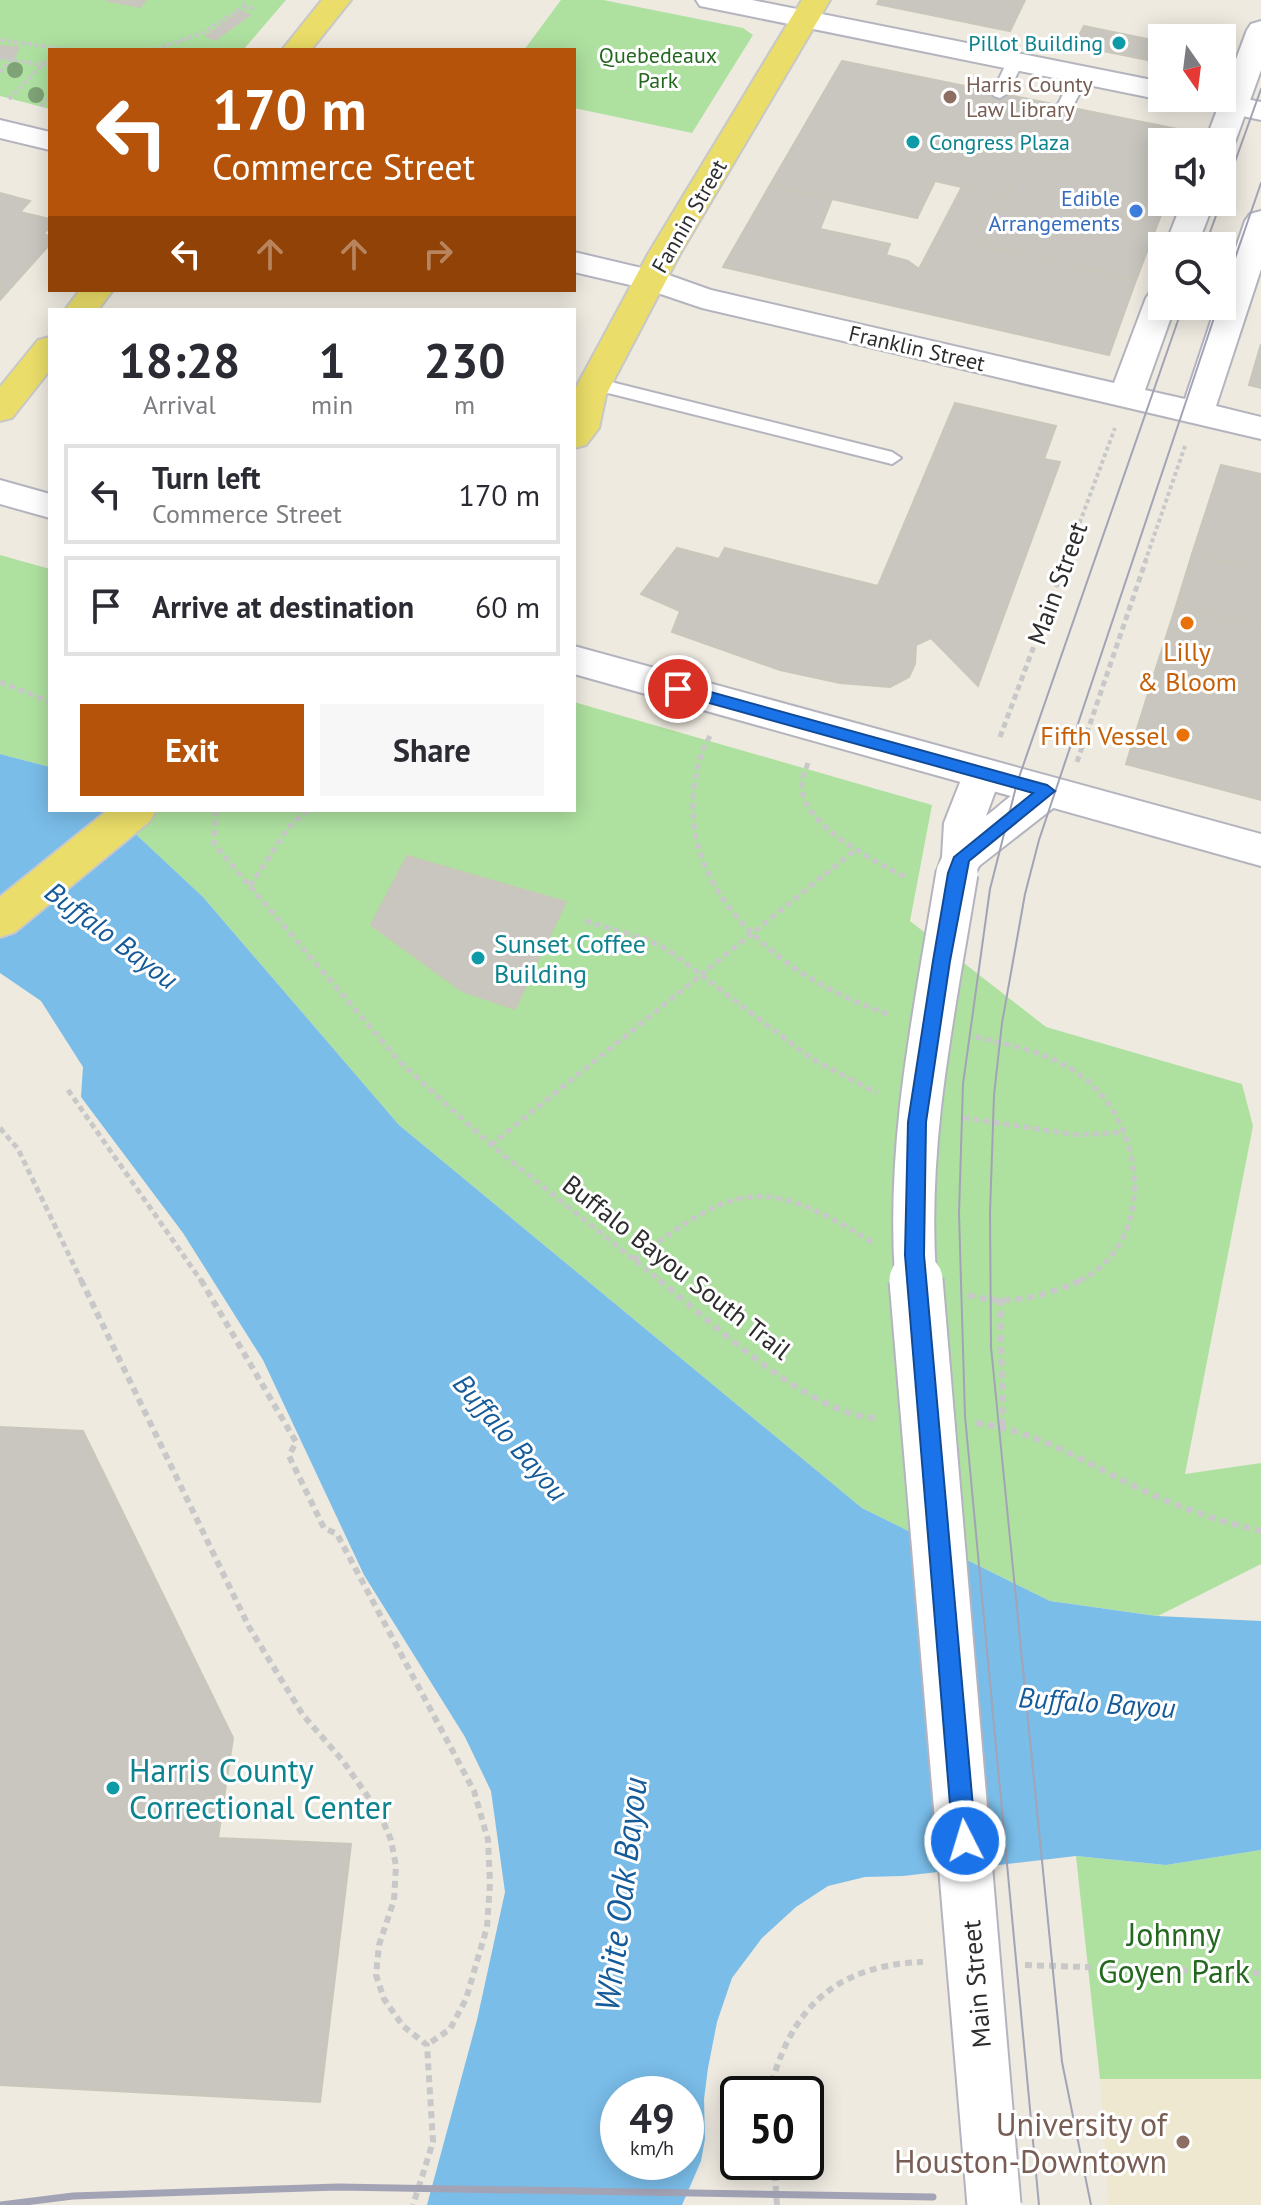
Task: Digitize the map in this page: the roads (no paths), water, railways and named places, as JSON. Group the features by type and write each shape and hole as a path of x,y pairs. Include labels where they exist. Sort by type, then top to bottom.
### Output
{"main road":[{"path":"298,48 337,0"},
{"path":"710,0 811,10 1015,62 1148,88"},
{"name":"Fannin Street","path":"576,435 582,428 595,384 664,254 811,10"},
{"path":"1231,128 1247,108 1261,30"},
{"path":"3,116 48,140"},
{"path":"1192,427 1261,221"},
{"name":"Franklin Street","path":"576,262 652,280 702,298 1121,410 1192,427 1261,428"},
{"path":"83,308 95,292"},
{"path":"1121,410 1154,320"},
{"path":"0,410 48,350"},
{"path":"0,492 48,505"},
{"path":"576,661 820,728 990,758 1047,791 1261,850"},
{"name":"Main Street","path":"990,758 964,823 960,865 917,1122 914,1255 994,2205"},
{"path":"960,865 1047,791"},
{"path":"0,920 134,812"}],"lane":[{"path":"1000,93 1015,62"},
{"path":"1065,106 1081,75"},
{"path":"595,384 892,458"}],"water":[{"path":"0,754 48,766 48,812 112,812 203,897 399,1125 862,1508 1050,1601 1157,1616 1261,1621 1261,1850 1166,1865 1076,1856 903,1876 865,1877 828,1886 796,1907 762,1938 732,1978 717,2022 704,2099 704,2076 600,2076 600,2180 693,2180 682,2205 427,2205 477,2020 505,1892 491,1791 465,1737 364,1575 263,1360 183,1233 81,1097 83,1067 41,1001 0,973"}],"tram line":[{"path":"1236,159 1261,89"},
{"path":"1236,255 1261,183"},
{"path":"1210,232 1216,216"},
{"path":"1039,2205 965,1416 959,1214 963,1084 990,889 1017,783 1178,320"},
{"path":"1091,2205 1062,2062 991,1347 990,1213 994,1095 1002,1023 1025,894 1039,840 1213,320"}],"railway":[{"path":"1,2205 73,2196 338,2187 933,2197"}],"place":[{"name":"Pillot Building","path":"1119,43"},
{"name":"Harris County Law Library","path":"950,97"},
{"name":"Congress Plaza","path":"913,142"},
{"name":"Edible Arrangements","path":"1136,211"},
{"name":"Lilly & Bloom","path":"1187,623"},
{"name":"Fifth Vessel","path":"1183,735"},
{"name":"Sunset Coffee Building","path":"478,958"},
{"name":"Harris County Correctional Center","path":"113,1788"},
{"name":"University of Houston-Downtown","path":"1183,2142"}],"park label":[{"name":"Quebedeaux Park","path":"658,68"},
{"name":"Johnny Goyen Park","path":"1174,1952"}],"water label":[{"name":"Buffalo Bayou","path":"112,935"},
{"name":"Buffalo Bayou","path":"511,1437"},
{"name":"Buffalo Bayou","path":"1097,1702"},
{"name":"White Oak Bayou","path":"620,1894"}]}
